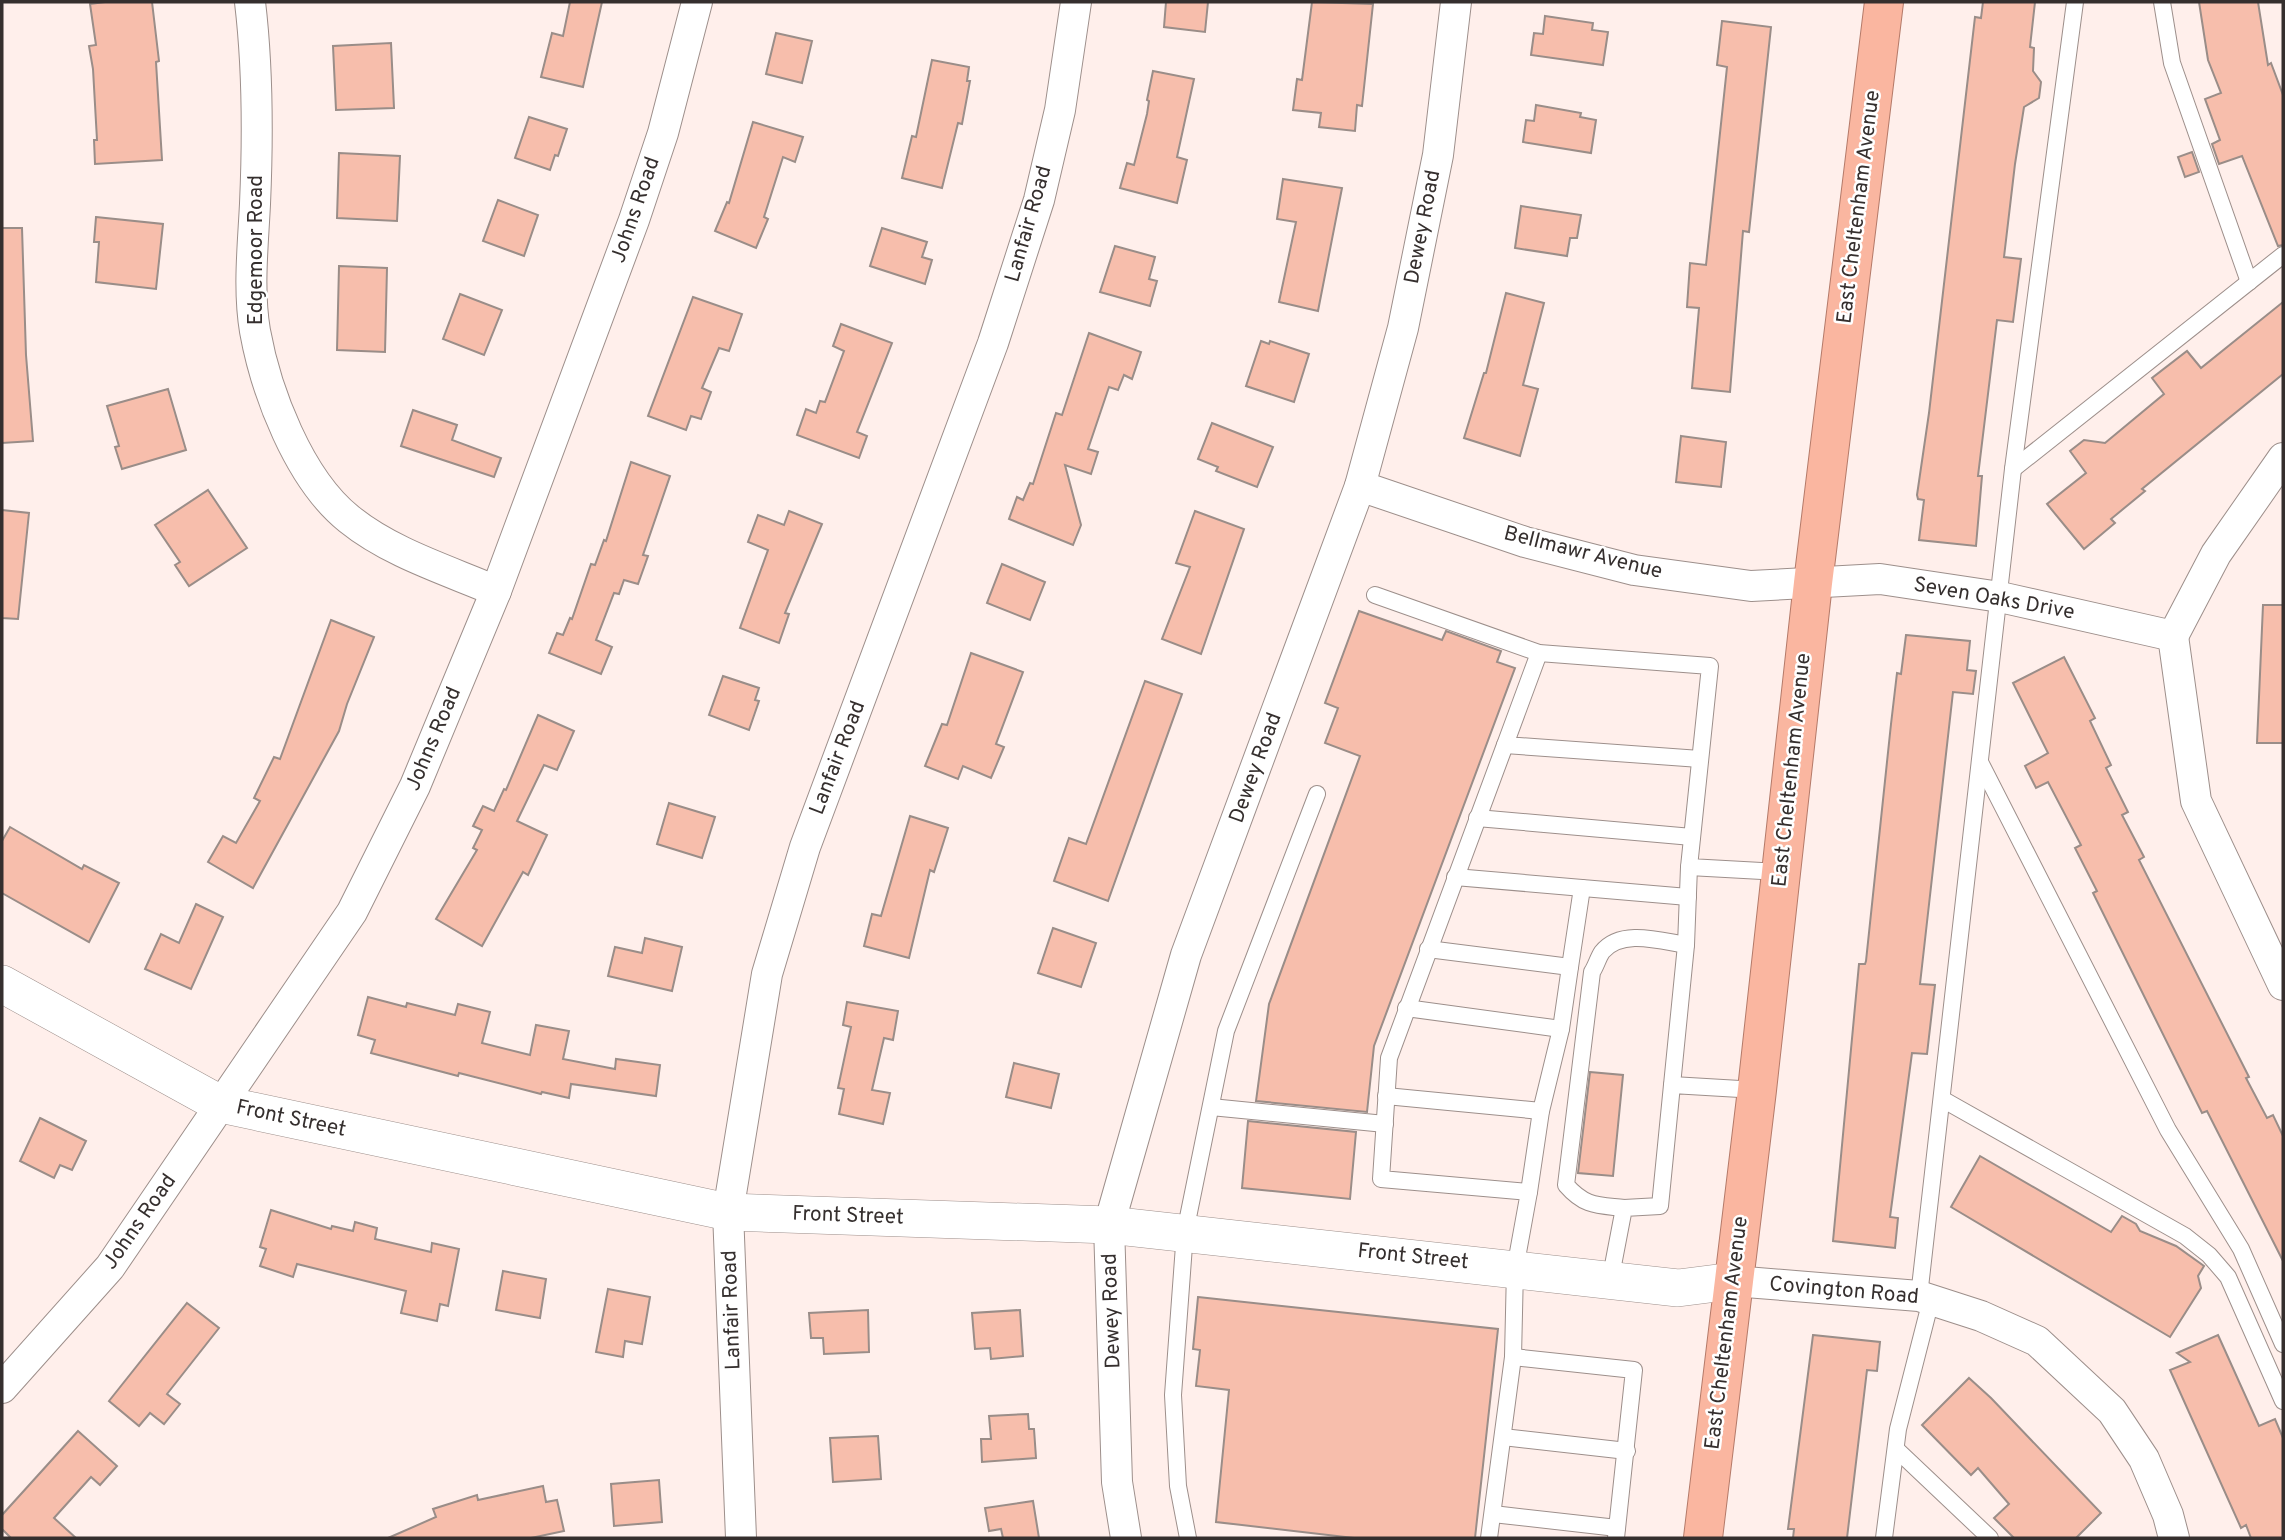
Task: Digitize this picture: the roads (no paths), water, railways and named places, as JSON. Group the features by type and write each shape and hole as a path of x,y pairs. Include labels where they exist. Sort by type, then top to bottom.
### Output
{"highway":[{"name":"East Cheltenham Avenue","path":"1703,1538 1757,1090 1813,583 1884,2"}],"street":[{"name":"Edgemoor Road","path":"250,2 258,128 252,288 255,330 266,374 280,413 297,452 320,488 347,518 379,540 496,591"},
{"name":"Johns Road","path":"2,1388 110,1267 352,912 415,786 496,591 647,182 697,2"},
{"name":"Lanfair Road","path":"741,1538 729,1212 767,974 805,847 993,343 1039,200 1060,110 1076,2"},
{"name":"Dewey Road","path":"1126,1538 1117,1482 1109,1225 1186,955 1360,486 1402,328 1432,181 1456,2"},
{"path":"2283,458 2216,554 2172,636 2196,801 2283,985"},
{"name":"Bellmawr Avenue","path":"1360,486 1525,542 1634,570 1751,586 1813,583"},
{"name":"Seven Oaks Drive","path":"1813,583 1880,579 2000,597 2172,636"},
{"name":"Front Street","path":"2,984 220,1104 729,1212 1109,1225 1678,1288 1733,1281"},
{"name":"Covington Road","path":"1733,1281 1925,1298 1981,1316 2037,1341 2112,1411 2144,1458 2168,1515 2174,1538"}],"lane":[{"path":"1884,1538 1898,1429 1925,1298 1942,1099 2013,469 2075,2"},
{"path":"2162,2 2172,63 2249,282"},
{"path":"2013,469 2283,255"},
{"path":"1375,595 1539,653 1710,666 1689,867 1686,945 1660,1206 1624,1208 1594,1205 1577,1199 1566,1185 1592,972 1603,951 1617,940 1639,937 1686,945"},
{"path":"1529,1192 1381,1179 1389,1058 1539,653"},
{"path":"1505,746 1700,759"},
{"path":"1980,764 2168,1130 2241,1249 2283,1344"},
{"path":"1188,1538 1178,1486 1173,1395 1185,1232 1227,1031 1317,794"},
{"path":"1477,818 1692,836"},
{"path":"1689,867 1782,872"},
{"path":"1455,877 1688,897"},
{"path":"1489,1538 1514,1357 1515,1269 1541,1111 1561,1029 1581,888"},
{"path":"1428,949 1570,967"},
{"path":"1406,1008 1561,1029"},
{"path":"1672,1086 1757,1090"},
{"path":"1386,1096 1541,1111"},
{"path":"1942,1099 2185,1236 2209,1255 2228,1277 2283,1401"},
{"path":"1211,1107 1385,1124"},
{"path":"1610,1281 1624,1208"},
{"path":"1493,1514 1616,1533 1627,1451 1634,1370 1514,1357"},
{"path":"1503,1437 1627,1451"},
{"path":"1896,1450 1990,1538"}]}
